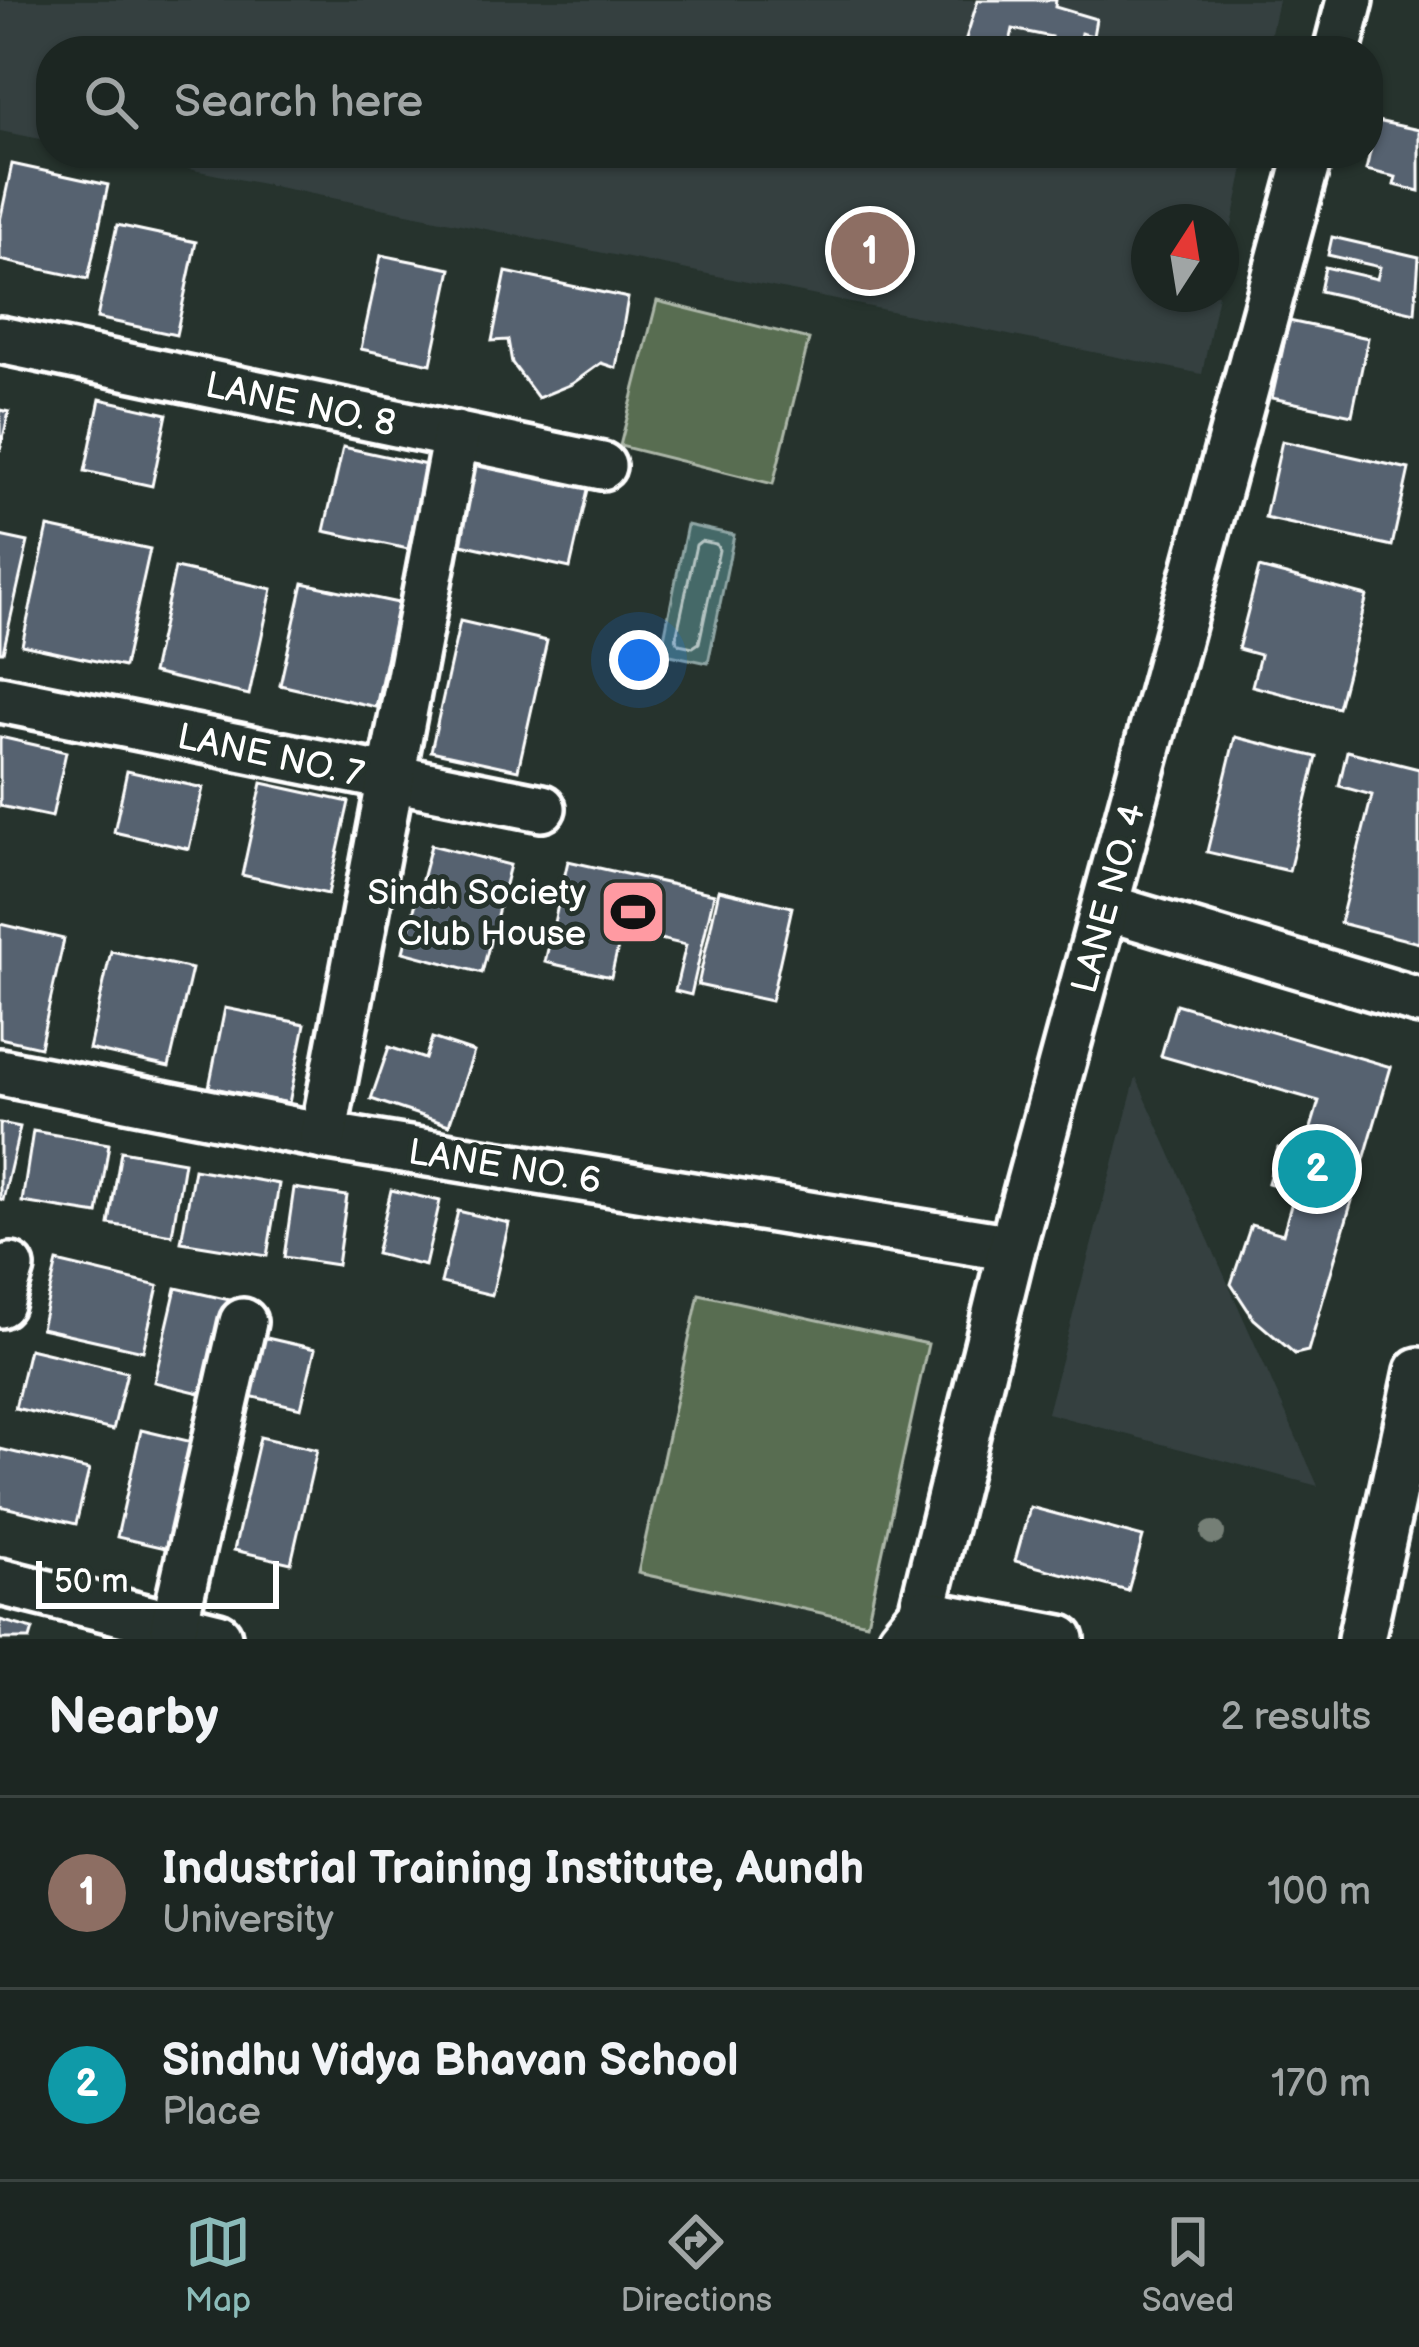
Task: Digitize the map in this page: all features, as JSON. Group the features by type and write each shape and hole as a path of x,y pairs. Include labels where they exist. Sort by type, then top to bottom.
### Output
{"street":[{"path":"1340,36 1350,0"},
{"name":"LANE NO. 4","path":"913,1630 1305,168"},
{"name":"LANE NO. 8","path":"0,340 602,466"},
{"path":"323,1136 456,435"},
{"name":"LANE NO. 7","path":"0,699 542,808"},
{"path":"1105,908 1419,1001"},
{"name":"LANE NO. 6","path":"0,1072 323,1136 1012,1248"},
{"path":"174,1624 243,1322"},
{"path":"1361,1639 1418,1380"},
{"path":"0,1582 218,1636"},
{"path":"913,1630 1061,1639"}],"shaded area":[{"path":"0,0 1278,0 1270,36 36,36 36,138 0,131"},
{"path":"184,168 1244,168 1236,204 1131,204 1131,312 1214,312 1202,374"},
{"path":"1136,1077 1318,1486 1047,1413"}],"green space":[{"path":"657,301 809,339 773,484 620,446"},
{"path":"699,1294 928,1344 867,1623 638,1573"}],"water":[{"path":"687,525 734,535 708,663 661,653"}],"building":[{"path":"978,0 1056,0 1055,7 1096,19 1093,36 1046,36 1013,29 1011,36 967,36"},
{"path":"1383,122 1419,130 1419,191 1394,185 1396,177 1366,170 1383,168"},
{"path":"12,164 108,185 88,279 0,260 0,221"},
{"path":"117,225 196,242 176,335 97,318"},
{"path":"1332,237 1419,257 1415,313 1320,291 1325,267 1377,279 1380,267 1328,255"},
{"path":"381,255 451,269 431,364 361,349"},
{"path":"506,272 628,298 616,368 601,363 572,384 538,398 512,363 508,340 492,341"},
{"path":"1289,321 1368,338 1352,415 1272,398"},
{"path":"100,399 167,414 152,486 85,471"},
{"path":"0,410 9,412 0,451"},
{"path":"1282,441 1409,469 1392,546 1265,518"},
{"path":"343,447 426,465 408,549 324,531"},
{"path":"475,460 589,485 570,568 457,543"},
{"path":"48,527 150,549 124,667 22,645"},
{"path":"0,536 28,542 3,652 0,652"},
{"path":"175,568 272,589 249,695 152,673"},
{"path":"1259,568 1367,596 1338,708 1252,686 1260,655 1238,649"},
{"path":"303,583 398,603 376,707 280,685"},
{"path":"460,621 547,641 518,770 431,751"},
{"path":"0,737 66,752 52,817 0,806"},
{"path":"1235,737 1317,757 1289,871 1207,852"},
{"path":"1347,751 1419,769 1419,943 1340,923 1372,795 1339,786"},
{"path":"127,771 203,788 189,849 114,832"},
{"path":"262,783 349,802 328,894 242,875"},
{"path":"431,845 510,865 482,973 403,952"},
{"name":"Sindh Society Club House","path":"568,861 714,894 691,995 675,991 686,945 622,930 611,977 545,962"},
{"path":"719,890 792,907 771,1001 698,985"},
{"path":"0,924 64,939 40,1047 0,1038"},
{"path":"111,951 192,969 169,1067 89,1049"},
{"path":"1176,1004 1391,1067 1308,1351 1295,1354 1254,1319 1231,1284 1251,1225 1283,1234 1295,1191 1268,1183 1278,1148 1303,1155 1319,1101 1161,1056"},
{"path":"225,1008 305,1024 289,1103 209,1087"},
{"path":"432,1038 474,1052 449,1125 371,1099 389,1047 425,1059"},
{"path":"0,1123 20,1127 3,1200 0,1199"},
{"path":"33,1131 109,1144 98,1214 22,1202"},
{"path":"121,1151 184,1162 172,1235 109,1224"},
{"path":"194,1169 279,1184 267,1256 181,1242"},
{"path":"294,1188 347,1196 337,1265 284,1257"},
{"path":"391,1190 440,1201 425,1266 376,1254"},
{"path":"458,1211 509,1223 492,1295 441,1283"},
{"path":"57,1262 158,1286 143,1351 41,1328"},
{"path":"176,1288 234,1301 212,1396 154,1382"},
{"path":"258,1336 315,1349 301,1408 245,1395"},
{"path":"29,1349 127,1372 113,1430 15,1408"},
{"path":"141,1430 197,1443 173,1550 117,1537"},
{"path":"260,1437 317,1450 291,1563 234,1550"},
{"path":"0,1449 89,1470 76,1524 0,1506"},
{"path":"1030,1507 1143,1537 1128,1591 1015,1561"},
{"path":"0,1620 33,1629 30,1639 0,1639"}],"place":[{"name":"Industrial Training Institute, Aundh","path":"870,251"},
{"name":"Sindh Society Club House","path":"633,912"},
{"name":"Sindhu Vidya Bhavan School","path":"1317,1169"}]}
